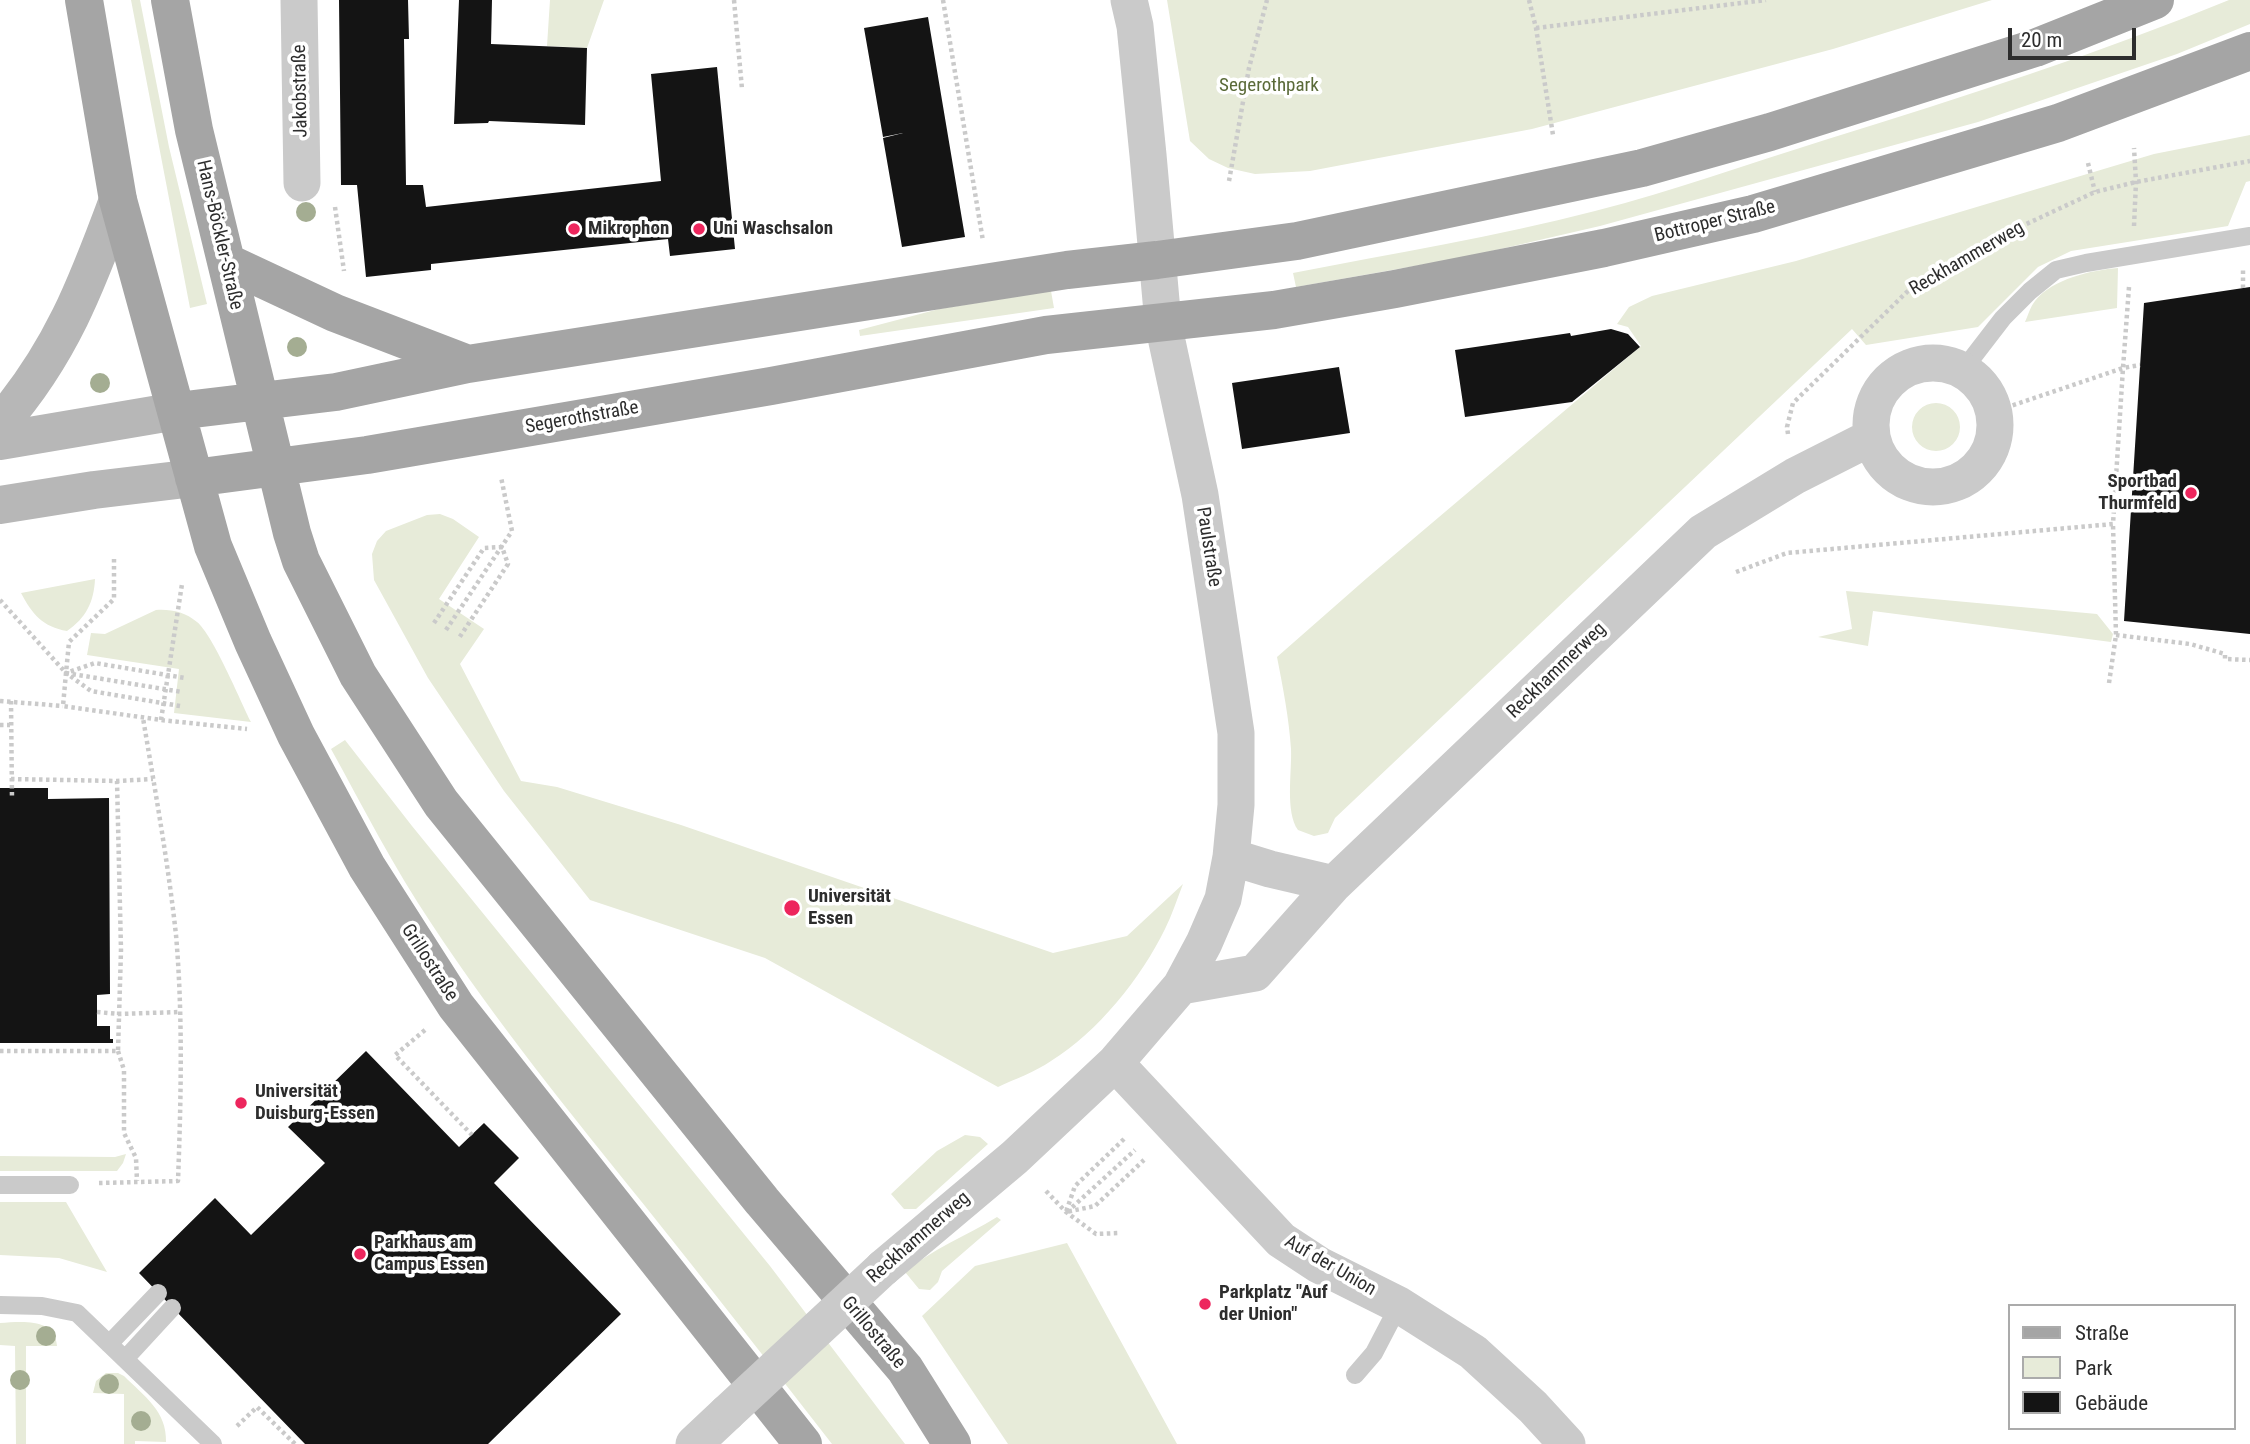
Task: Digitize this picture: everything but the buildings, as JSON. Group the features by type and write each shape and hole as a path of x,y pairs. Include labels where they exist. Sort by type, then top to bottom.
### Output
{"main road":[{"path":"84,0 118,200 177,411"},
{"name":"Hans-Böckler-Straße","path":"170,0 194,130 275,468"},
{"path":"0,441 177,411 337,392 468,364 1056,271 1297,241 1642,168 1770,132 2035,48 2155,0"},
{"name":"Bottroper Straße","path":"1163,323 1274,310 1395,289 1604,248 1753,214 2058,123 2250,51"},
{"path":"0,423 18,403 47,361 67,325 88,280 118,200"},
{"path":"226,262 335,313 468,364"},
{"name":"Segerothstraße","path":"0,505 94,490 367,455 744,391 1046,335 1163,323"},
{"name":"Grillostraße","path":"177,411 213,546 296,735 367,867 456,1006 803,1444"},
{"name":"Grillostraße","path":"275,468 292,533 306,572 358,675 440,803 762,1201 905,1369 952,1444"}],"street":[{"name":"Jakobstraße","path":"299,0 302,183"},
{"name":"Paulstraße","path":"1115,1063 1181,986 1204,943 1223,899 1231,857 1236,805 1236,733 1200,495 1163,323 1136,38 1129,0"},
{"path":"1924,363 1944,363 1963,370 1977,381 1988,395 1993,412 1994,431 1990,450 1979,466 1964,479 1946,486 1926,487 1907,482 1891,471 1879,456 1872,437 1871,417 1877,398 1888,382 1905,370 1924,363"},
{"name":"Reckhammerweg","path":"1181,986 1255,972 1334,884 1703,532 1795,476 1872,437"},
{"path":"1231,857 1334,884"},
{"name":"Reckhammerweg","path":"694,1444 883,1268 1015,1157 1115,1063"},
{"name":"Auf der Union","path":"1115,1063 1281,1240 1319,1265 1399,1305 1472,1352 1533,1407 1567,1444"}],"lane":[{"path":"1963,370 2003,318 2056,270 2133,254 2250,236"},
{"path":"0,1185 70,1185"},
{"path":"109,1344 158,1293"},
{"path":"0,1305 42,1306 78,1313 125,1359 221,1439"},
{"path":"1354,1375 1374,1353 1399,1305"},
{"path":"125,1359 172,1308"}],"path":[{"path":"734,0 742,89"},
{"path":"943,0 983,243"},
{"path":"1229,181 1249,68 1267,0"},
{"path":"1529,0 1536,27 1553,135"},
{"path":"1536,27 1766,0"},
{"path":"2109,683 2116,635 2113,524 2133,254 2136,182 2134,148"},
{"name":"Reckhammerweg","path":"1795,476 1787,427 1793,403 1912,288 1992,240 2095,192 2250,162"},
{"path":"2088,163 2095,192"},
{"path":"302,183 333,193 345,282"},
{"path":"1993,412 2123,368 2140,365"},
{"path":"446,630 512,531 501,477"},
{"path":"1736,572 1787,553 2113,524"},
{"path":"435,622 484,548 502,547"},
{"path":"459,638 508,564 502,547"},
{"path":"63,706 69,642 114,598 114,558"},
{"path":"161,720 182,575"},
{"path":"0,600 66,673 91,691 180,706"},
{"path":"2116,635 2190,644 2225,654 2225,659 2250,660"},
{"path":"66,673 95,663 185,678"},
{"path":"66,673 182,692"},
{"path":"0,701 63,706 296,735"},
{"path":"11,701 12,799"},
{"path":"70,1185 178,1181 179,1012 176,937 163,833 143,718"},
{"path":"0,726 10,725"},
{"path":"11,779 153,779"},
{"path":"117,781 121,950 118,1051 124,1069 124,1133 136,1158 137,1181"},
{"path":"97,1012 179,1012"},
{"path":"433,1023 395,1055 472,1135"},
{"path":"0,1051 118,1051"},
{"path":"1066,1212 1075,1186 1124,1139"},
{"path":"1066,1212 1135,1150"},
{"path":"1066,1212 1095,1206 1144,1160"},
{"path":"1046,1191 1066,1212 1096,1234 1119,1233"},
{"path":"221,1439 257,1407 295,1444"}],"green space":[{"path":"131,0 140,0 169,147 207,304 190,308"},
{"path":"550,0 604,0 587,48 547,46"},
{"name":"Segerothpark","path":"1167,0 1992,0 1833,49 1532,129 1310,171 1255,174 1228,168 1209,159 1190,141"},
{"path":"2229,0 2250,0 2250,24 2177,54 1978,122 1600,226 1466,257 1296,287 1293,273 1520,229 1683,186 2030,74"},
{"path":"2250,135 2250,181 2246,182 2228,226 2071,251 2038,267 1978,327 1866,345 1852,329 1335,818 1328,833 1314,836 1298,830 1292,813 1290,737 1277,657 1641,346 1628,327 1617,324 1629,307 1652,296 1796,261 2154,154"},
{"path":"2118,268 2117,308 2025,322 2035,301 2051,287 2085,274"},
{"path":"1051,291 1054,308 860,336 859,330 939,309"},
{"path":"1936,403 1953,410 1960,427 1953,444 1936,451 1919,444 1912,427 1919,410"},
{"path":"440,514 453,519 479,537 439,599 484,629 460,664 521,781 557,787 681,825 1053,953 1127,936 1183,884 1165,929 1144,966 1117,1002 1085,1035 1038,1069 998,1087 765,958 590,900 504,791 428,678 374,580 372,554 377,541 386,531 427,515"},
{"path":"95,579 88,609 67,631 45,623 29,607 21,593"},
{"path":"1846,591 2097,614 2113,634 2111,642 1873,611 1868,646 1818,637 1852,629"},
{"path":"156,610 183,614 203,629 251,722 174,713 179,669 87,655 91,633 105,634"},
{"path":"345,740 770,1266 905,1444 832,1444 535,1067 456,960 404,881 331,749"},
{"path":"965,1135 980,1137 988,1144 916,1209 904,1209 891,1194 937,1151"},
{"path":"126,1154 117,1171 0,1171 0,1156 115,1157"},
{"path":"0,1202 66,1202 107,1272 59,1258 0,1255"},
{"path":"997,1217 1001,1220 942,1271 938,1282 930,1290 919,1289 905,1272 938,1249"},
{"path":"1067,1243 1177,1444 1008,1444 922,1316 975,1266"},
{"path":"27,1322 44,1326 55,1337 57,1346 26,1346 26,1444 16,1444 15,1346 0,1345 0,1323"},
{"path":"106,1373 124,1376 153,1405 163,1421 166,1442 135,1441 135,1444 124,1444 124,1394 93,1393 96,1381"}],"place":[{"name":"Mikrophon","path":"574,229"},
{"name":"Uni Waschsalon","path":"699,229"},
{"name":"Sportbad Thurmfeld","path":"2191,493"},
{"name":"Universität Essen","path":"792,908"},
{"name":"Universität Duisburg-Essen","path":"241,1103"},
{"name":"Parkhaus am Campus Essen","path":"360,1254"},
{"name":"Parkplatz \"Auf der Union\"","path":"1205,1304"}]}
